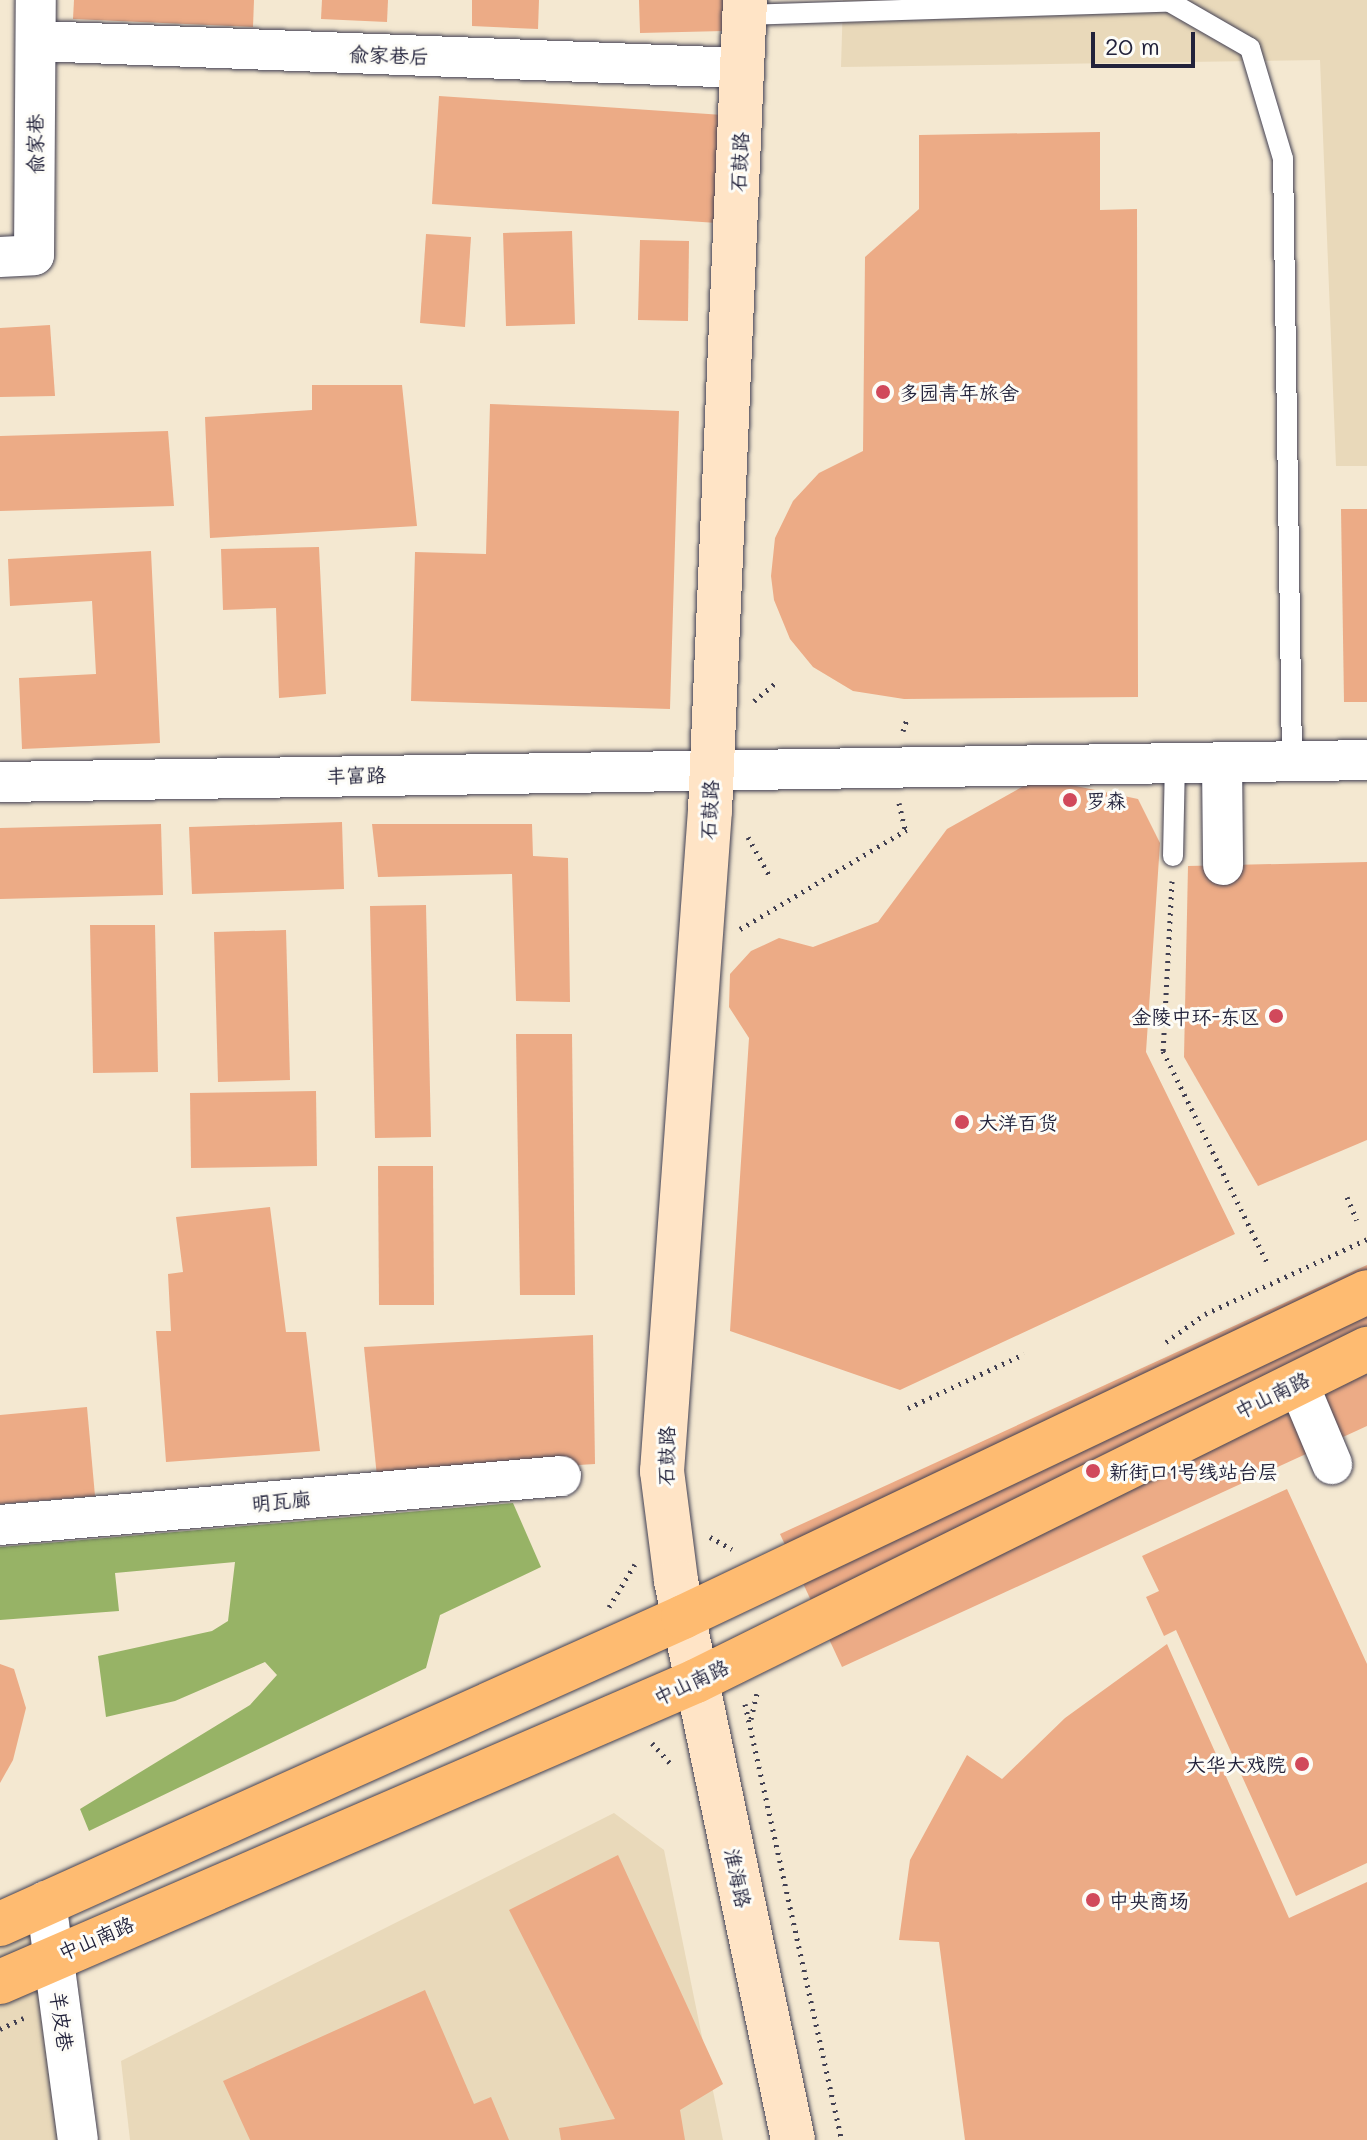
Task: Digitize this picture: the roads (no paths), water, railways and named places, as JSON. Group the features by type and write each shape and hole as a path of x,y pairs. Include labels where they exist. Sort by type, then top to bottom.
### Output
{"main road":[{"path":"0,1924 683,1617 1367,1292"},
{"name":"中山南路","path":"53,1957 696,1681 1116,1473"}],"street":[{"name":"俞家巷","path":"0,257 34,255 36,0"},
{"name":"石鼓路","path":"683,1617 662,1471 712,767 745,8"},
{"name":"俞家巷后","path":"36,41 743,68"},
{"name":"丰富路","path":"0,782 712,767 1367,760"},
{"path":"1222,762 1223,865"},
{"path":"1298,1383 1332,1464"},
{"name":"明瓦廊","path":"0,1525 561,1476"},
{"name":"淮海路","path":"683,1617 793,2140"},
{"name":"羊皮巷","path":"46,1901 78,2140"}],"lane":[{"path":"745,8 1170,2 1250,48 1283,159 1292,761"},
{"path":"1173,856 1175,762"},
{"path":"0,1982 1116,1473 1367,1349"}],"place":[{"name":"多园青年旅舍","path":"883,392"},
{"name":"罗森","path":"1070,800"},
{"name":"金陵中环-东区","path":"1276,1016"},
{"name":"大洋百货","path":"962,1122"},
{"name":"新街口1号线站台层","path":"1093,1471"},
{"name":"大华大戏院","path":"1302,1764"},
{"name":"中央商场","path":"1093,1900"}]}
